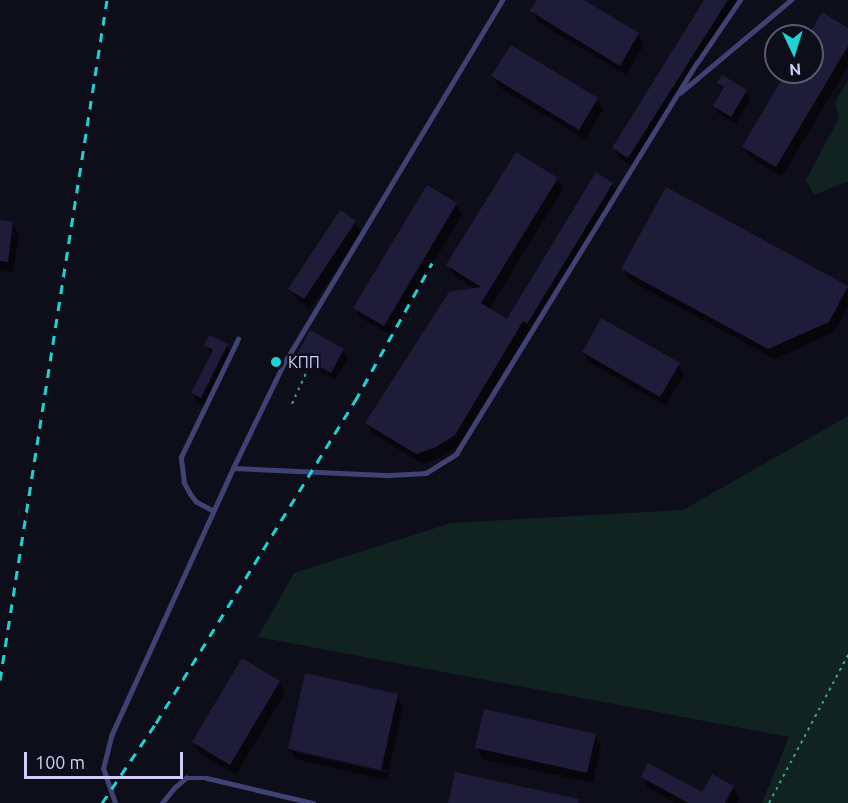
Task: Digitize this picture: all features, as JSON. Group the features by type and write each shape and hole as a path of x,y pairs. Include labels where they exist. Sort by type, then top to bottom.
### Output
{"lane":[{"path":"116,803 103,769 111,736 233,468 283,364 502,0"},
{"path":"233,468 390,475 426,473 456,454 678,94 740,0"},
{"path":"678,94 791,0"},
{"path":"213,510 196,502 190,494 184,483 181,457 238,339"},
{"path":"162,803 186,778 207,778 313,803"}],"path":[{"path":"292,404 311,362"},
{"path":"769,803 848,655"}],"green space":[{"path":"848,80 848,181 814,195 806,180 839,118 835,102"},
{"path":"848,416 848,803 762,803 789,737 258,637 294,573 451,523 683,510"}],"building":[{"path":"537,0 584,0 639,33 620,66 530,11"},
{"path":"704,0 728,0 628,158 612,148"},
{"path":"822,12 848,28 848,46 776,167 742,147 779,84 824,84 824,24 815,24"},
{"path":"511,45 598,98 579,130 491,76"},
{"path":"722,75 747,90 731,117 713,106 724,87 717,83"},
{"path":"516,152 558,178 481,303 507,319 596,172 613,183 527,324 523,321 455,435 436,447 416,454 365,423 449,292 481,287 446,265"},
{"path":"427,185 457,203 384,326 353,308"},
{"path":"666,187 848,286 829,322 768,349 621,269"},
{"path":"340,210 356,221 304,299 288,289"},
{"path":"0,220 13,222 8,262 0,261"},
{"path":"601,318 680,363 660,397 582,352"},
{"path":"310,330 344,349 331,373 297,354"},
{"path":"209,335 228,344 201,398 191,393 213,350 204,345"},
{"path":"242,658 280,681 230,765 192,742"},
{"path":"305,673 398,694 381,770 288,749"},
{"path":"484,709 596,734 587,773 475,748"},
{"path":"648,763 702,792 712,774 734,786 725,803 688,803 641,777"},
{"path":"455,772 579,799 578,803 448,803"}],"railway":[{"path":"0,680 107,0"},
{"path":"102,803 156,723 355,401 432,263"}],"place":[{"name":"КПП","path":"276,362"}]}
